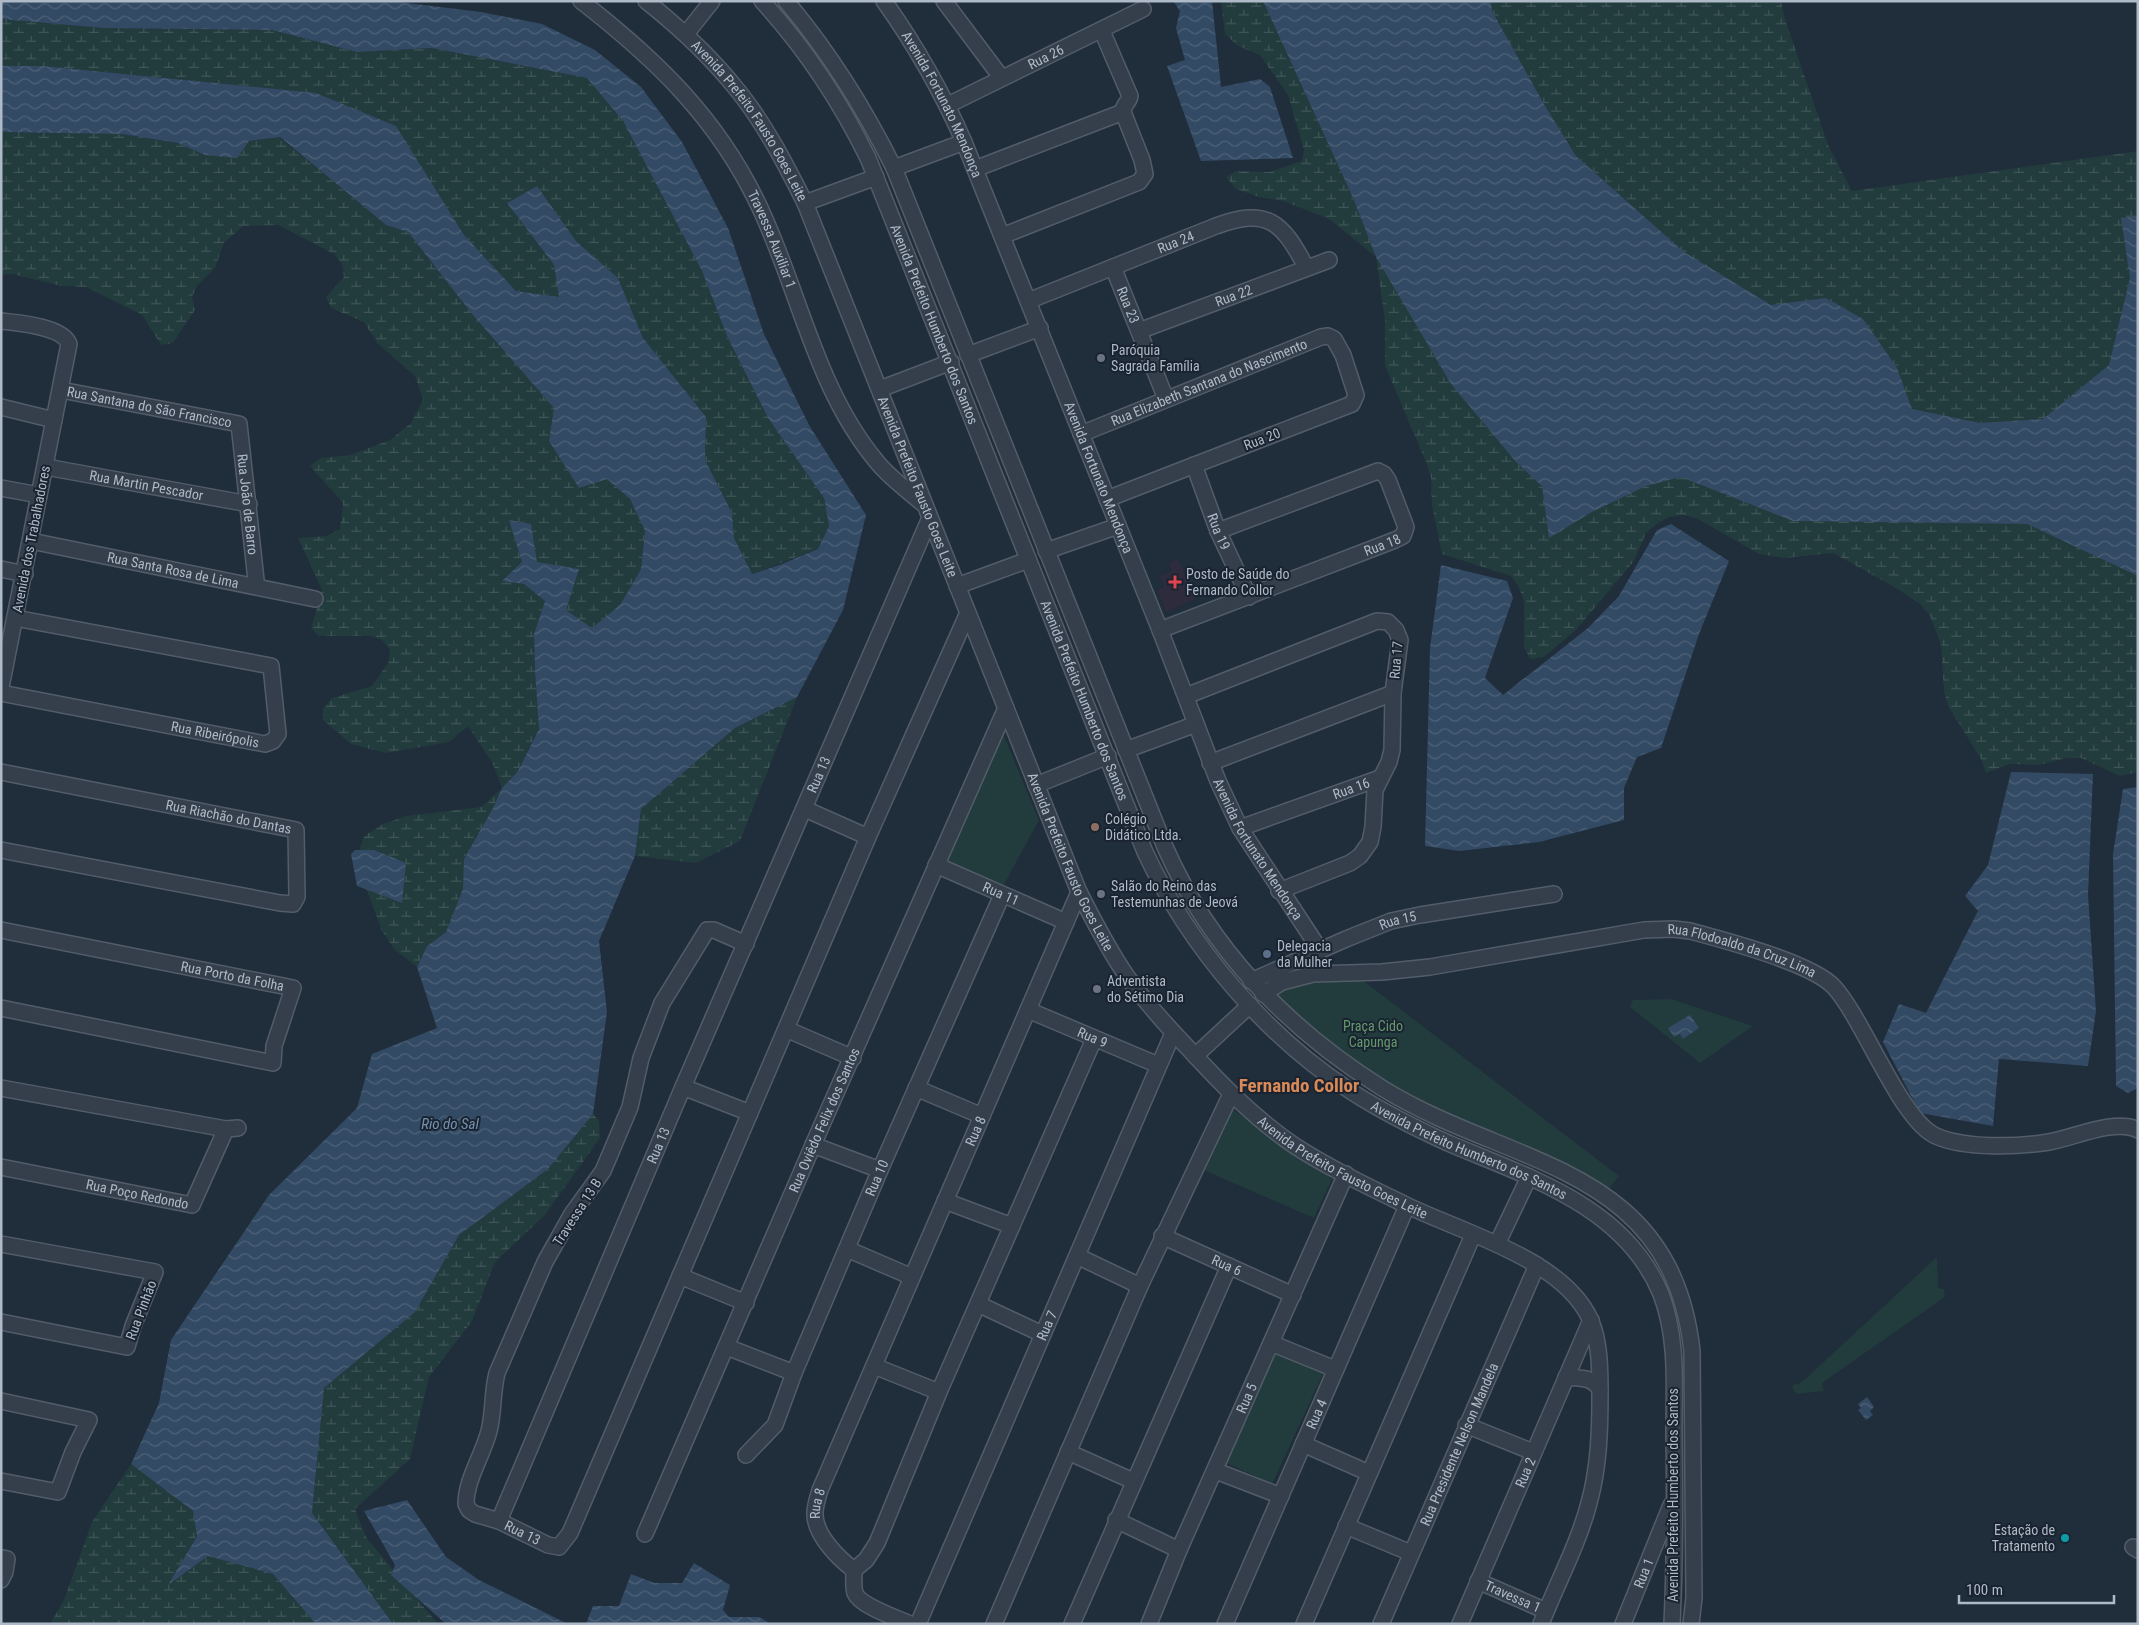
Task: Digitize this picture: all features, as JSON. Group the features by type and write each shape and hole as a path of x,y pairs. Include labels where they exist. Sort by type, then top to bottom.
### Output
{"street":[{"name":"Travessa Auxiliar 1","path":"581,1 670,78 717,135 760,208 815,353 853,428 885,470 923,504"},
{"name":"Avenida Prefeito Fausto Goes Leite","path":"646,1 686,34 724,75 751,108 781,156 804,204 880,389 923,504 1079,892 1104,941 1128,977 1173,1033 1231,1094 1285,1138 1346,1174 1407,1206 1497,1244 1537,1265 1564,1286 1590,1320 1599,1359 1600,1390 1597,1462 1591,1498 1571,1556 1543,1618"},
{"path":"686,34 712,1"},
{"name":"Avenida Prefeito Humberto dos Santos","path":"762,1 798,44 830,90 861,143 951,362 1145,852 1157,877 1188,928 1250,1005 1296,1049 1332,1078 1367,1101 1414,1127 1529,1177 1577,1202 1609,1222 1631,1245 1656,1285 1667,1315 1672,1339 1675,1452 1672,1624"},
{"name":"Avenida Prefeito Humberto dos Santos","path":"786,1 822,45 846,80 868,116 894,168 1176,872 1216,937 1263,994 1312,1037 1382,1088 1450,1123 1572,1176 1598,1190 1618,1204 1640,1226 1657,1248 1676,1282 1689,1325 1692,1351 1694,1598 1691,1624"},
{"name":"Avenida Fortunato Mendonça","path":"884,1 918,50 948,105 976,169 1160,630 1210,763 1240,828 1320,950"},
{"path":"944,1 1001,78"},
{"name":"Rua 26","path":"948,105 1143,9"},
{"path":"1002,236 1141,180 1145,174 1122,112 1123,106 1129,101 1130,96 1102,30"},
{"path":"976,169 1122,112"},
{"path":"894,168 964,142"},
{"path":"804,204 876,176"},
{"name":"Rua 24","path":"1028,301 1228,222 1248,218 1268,221 1280,227 1293,242 1306,267"},
{"name":"Rua 22","path":"1139,331 1329,260"},
{"name":"Rua 23","path":"1113,267 1166,399"},
{"name":"Avenida dos Trabalhadores","path":"1,321 45,328 67,339 69,349 15,618 5,648 1,687"},
{"path":"968,355 1040,328"},
{"name":"Rua Elizabeth Santana do Nascimento","path":"1081,434 1308,341 1324,336 1335,340"},
{"name":"Rua 20","path":"1107,499 1352,404 1356,398 1355,389 1343,355 1335,340"},
{"path":"880,389 951,362"},
{"name":"Rua Santana do São Francisco","path":"61,390 239,424"},
{"path":"1,407 54,420"},
{"name":"Rua João de Barro","path":"239,424 256,580 252,586"},
{"name":"Rua 19","path":"1194,465 1218,531 1248,597"},
{"name":"Rua Martin Pescador","path":"46,467 249,504"},
{"name":"Rua 18","path":"1160,630 1402,537 1406,532 1406,527 1388,480 1380,471 1372,472 1218,531"},
{"path":"1,488 39,496"},
{"name":"Rua 13","path":"930,520 683,1087 499,1521 550,1546 558,1547 566,1540 868,837 967,615"},
{"path":"1046,551 1118,526"},
{"name":"Rua Santa Rosa de Lima","path":"31,541 315,599"},
{"path":"957,586 1028,560"},
{"path":"1,569 24,574"},
{"name":"Rua Ribeirópolis","path":"1,693 265,744 273,741 278,734 271,666 15,618"},
{"name":"Rua 17","path":"1186,696 1382,620 1394,626 1399,636 1393,693 1210,763"},
{"name":"Rua 16","path":"1240,828 1380,778 1389,762 1392,750 1393,693"},
{"name":"Rua Oviêdo Felix dos Santos","path":"645,1534 813,1145 1006,708"},
{"path":"1126,750 1196,724"},
{"path":"1036,785 1108,756"},
{"name":"Rua Riachão do Dantas","path":"1,772 296,830 298,897 293,904 280,903 1,850"},
{"path":"1279,890 1350,863 1363,853 1370,842 1373,827 1375,790 1380,778"},
{"path":"805,809 868,837"},
{"name":"Rua 11","path":"936,866 1066,922"},
{"path":"1157,877 1176,872"},
{"name":"Rua 8","path":"854,1570 840,1559 827,1543 817,1525 815,1510 820,1490 1079,892"},
{"name":"Rua 15","path":"1251,981 1371,928 1404,918 1554,894"},
{"name":"Rua 10","path":"746,1455 775,1425 794,1373 880,1170 1002,895"},
{"name":"Travessa 13 B","path":"499,1521 473,1512 466,1506 466,1501 470,1482 489,1430 493,1389 497,1373 518,1321 549,1254 572,1214 603,1172 630,1107 641,1058 662,1003 703,935 711,929 746,944"},
{"name":"Rua Flodoaldo da Cruz Lima","path":"1263,994 1282,982 1313,974 1382,972 1430,967 1644,930 1674,929 1690,931 1798,965 1826,980 1834,987 1848,1007 1915,1119 1932,1134 1964,1142 2015,1145 2051,1142 2117,1126 2127,1126 2138,1130"},
{"name":"Rua Porto da Folha","path":"1,930 293,988 274,1046 273,1063 1,1008"},
{"path":"1195,1056 1250,1005"},
{"name":"Rua 9","path":"1028,1010 1158,1065"},
{"path":"786,1029 853,1058"},
{"name":"Rua 7","path":"920,1622 1042,1334 1173,1033"},
{"path":"920,1622 865,1603 858,1598 854,1587 854,1570 866,1560 877,1543 939,1392 1094,1039"},
{"path":"683,1087 750,1112"},
{"name":"Rua Poço Redondo","path":"1,1088 232,1129 192,1205 1,1167"},
{"path":"916,1088 982,1116"},
{"path":"994,1624 1162,1236 1231,1094"},
{"path":"813,1145 880,1170"},
{"name":"Rua 5","path":"1149,1624 1179,1550 1216,1471 1346,1174"},
{"path":"1497,1244 1529,1177"},
{"path":"945,1201 1012,1226"},
{"name":"Rua 4","path":"1225,1624 1407,1206"},
{"path":"1304,1624 1473,1234"},
{"name":"Rua 6","path":"1162,1236 1292,1295"},
{"name":"Rua Pinhão","path":"1,1244 155,1272 136,1317 127,1347 1,1322"},
{"path":"847,1249 912,1277"},
{"path":"1077,1256 1140,1286"},
{"name":"Rua Presidente Nelson Mandela","path":"1381,1624 1537,1265"},
{"path":"1072,1624 1133,1481 1229,1266"},
{"path":"680,1276 746,1303"},
{"path":"978,1304 1042,1334"},
{"name":"Rua 2","path":"1460,1624 1590,1320"},
{"path":"1272,1343 1335,1369"},
{"path":"727,1347 794,1373"},
{"path":"874,1366 939,1392"},
{"path":"1566,1377 1591,1379 1596,1382 1600,1390"},
{"path":"1,1401 89,1420 72,1452 58,1492 1,1481"},
{"path":"1466,1425 1533,1452"},
{"path":"1303,1444 1369,1472"},
{"path":"1068,1452 1133,1481"},
{"path":"1675,1452 1693,1452"},
{"path":"1216,1471 1280,1496"},
{"name":"Rua 1","path":"1623,1624 1675,1494"},
{"path":"1116,1520 1179,1550"},
{"path":"1346,1526 1411,1553"},
{"path":"1,1558 7,1559 5,1572 1,1580"},
{"name":"Travessa 1","path":"1478,1581 1543,1618"}],"shaded area":[{"name":"Posto de Saúde do Fernando Collor","path":"1178,559 1195,599 1167,612 1157,591 1165,587 1160,576 1172,571 1169,563"}],"green space":[{"path":"1221,1 1263,1 1353,198 1376,257 1329,219 1283,201 1259,197 1236,189 1226,177 1236,171 1269,172 1302,161 1304,150 1288,95 1260,55 1238,46 1225,34"},
{"path":"1491,1 1781,1 1784,16 1828,145 1852,191 2138,151 2138,772 2120,776 2081,758 2067,758 2039,765 2010,764 1986,773 1981,759 1948,706 1944,691 1941,645 1930,616 1920,604 1896,588 1833,553 1784,558 1759,554 1696,518 1683,515 1669,517 1646,533 1634,561 1576,630 1544,657 1530,659 1524,647 1524,602 1519,587 1511,576 1442,554 1432,506 1431,477 1385,366 1385,321 1376,257 1647,219 1576,156 1544,104 1492,11"},
{"path":"1,19 103,28 272,30 357,52 432,48 587,78 623,121 702,271 727,336 768,418 824,498 829,526 818,549 752,574 734,538 732,513 705,460 706,417 643,338 618,278 576,241 537,186 507,203 554,265 560,297 516,291 464,235 395,126 316,93 43,66 1,66"},
{"path":"1,132 122,134 178,143 205,155 249,141 279,137 386,225 408,232 472,314 555,408 549,442 607,479 630,499 645,531 641,569 620,605 592,628 566,610 537,562 531,524 510,521 522,562 503,581 524,584 545,601 534,634 539,728 518,771 502,788 493,764 468,726 449,742 386,753 351,744 323,720 323,708 332,698 372,686 388,663 390,650 382,640 371,636 319,636 311,628 322,590 298,538 326,536 340,529 343,503 310,466 321,458 350,455 390,440 411,423 423,400 415,376 377,343 364,322 331,308 326,297 344,277 342,264 334,254 278,225 243,226 224,243 215,268 197,286 192,297 195,310 173,343 161,345 142,315 86,287 61,286 12,274 1,275"},
{"path":"797,697 740,841 696,863 635,856 641,809 735,728"},
{"path":"1002,731 1039,820 1002,888 943,864"},
{"path":"502,788 493,808 464,859 464,889 446,932 427,946 417,967 395,950 382,931 357,859 364,836 383,824 406,816 481,807"},
{"name":"Praça Cido Capunga","path":"1357,976 1619,1176 1608,1190 1384,1085 1309,1029 1273,991 1267,980"},
{"path":"1671,999 1753,1026 1700,1063 1630,1007 1633,1000"},
{"path":"1232,1109 1332,1179 1314,1218 1201,1169"},
{"path":"593,1114 599,1121 600,1138 545,1215 495,1262 472,1321 429,1377 410,1459 355,1509 366,1537 438,1624 393,1624 312,1513 324,1388 415,1312 459,1235 548,1169"},
{"path":"1937,1257 1938,1288 1944,1289 1945,1297 1822,1383 1824,1391 1796,1394 1792,1387 1795,1383 1797,1385 1802,1382"},
{"path":"1275,1350 1324,1372 1272,1484 1224,1462"},
{"path":"131,1464 193,1511 197,1535 169,1584 208,1556 273,1574 316,1624 50,1624 64,1600 92,1522"}],"water":[{"name":"Rio do Sal","path":"1,1 391,1 481,12 542,24 595,50 641,87 682,142 728,228 764,334 809,425 866,515 843,610 797,697 735,728 641,809 635,856 599,941 607,1012 593,1114 548,1169 459,1235 415,1312 324,1388 312,1513 393,1624 316,1624 273,1574 208,1556 168,1585 197,1536 193,1511 131,1464 159,1403 171,1340 269,1195 357,1108 372,1054 437,1028 417,967 427,946 446,932 463,889 464,859 493,808 502,788 518,771 539,729 534,634 545,601 524,584 502,581 522,562 509,520 531,524 537,562 579,569 566,610 592,628 620,605 641,569 645,531 630,499 607,479 579,488 549,441 554,408 472,314 408,232 386,225 280,137 249,141 237,158 205,155 178,143 122,134 1,132 1,66 43,66 316,93 396,126 464,235 516,291 559,297 554,265 507,203 537,186 576,241 618,278 643,338 706,417 705,460 732,513 734,538 752,574 818,549 829,526 824,498 768,418 727,336 702,271 623,121 587,78 432,48 357,52 272,30 103,28 1,19"},
{"path":"1173,1 1212,1 1221,87 1260,79 1270,87 1293,158 1201,161 1167,66 1185,60 1176,28 1180,11"},
{"path":"1263,1 1491,1 1492,11 1544,104 1576,156 1684,252 1771,305 1826,298 1863,319 1897,368 1912,409 1980,423 2043,419 2109,365 2130,278 2121,218 2138,216 2138,576 2027,524 1793,521 1681,477 1646,486 1590,513 1549,538 1542,486 1516,462 1451,384 1376,257 1353,198"},
{"path":"1671,524 1729,561 1699,634 1661,748 1637,757 1624,788 1624,820 1539,842 1459,851 1425,846 1430,648 1441,565 1507,581 1513,598 1485,678 1503,695 1588,628 1619,596 1657,530"},
{"path":"2011,772 2093,774 2088,895 2096,1011 2088,1066 1999,1059 1993,1126 1920,1113 1883,1042 1899,1004 1926,1013 1978,911 1965,896 1988,865"},
{"path":"2138,787 2138,1088 2128,1093 2116,1086 2113,854 2123,789"},
{"path":"355,850 374,850 406,863 402,903 357,886 351,854"},
{"path":"1690,1015 1699,1028 1683,1039 1680,1034 1674,1037 1668,1028"},
{"path":"1867,1397 1874,1407 1870,1411 1873,1415 1866,1420 1858,1410 1861,1408 1858,1404"},
{"path":"407,1500 446,1557 479,1580 568,1624 446,1624 391,1575 395,1565 364,1511"},
{"path":"694,1563 730,1585 723,1610 729,1617 759,1617 771,1624 586,1624 593,1606 619,1606 631,1574 654,1583 682,1583"}],"place":[{"name":"Paróquia Sagrada Família","path":"1101,358"},
{"name":"Posto de Saúde do Fernando Collor","path":"1175,582"},
{"name":"Colégio Didático Ltda.","path":"1095,827"},
{"name":"Salão do Reino das Testemunhas de Jeová","path":"1101,894"},
{"name":"Delegacia da Mulher","path":"1267,954"},
{"name":"Adventista do Sétimo Dia","path":"1097,989"},
{"name":"Estação de Tratamento","path":"2065,1538"}],"district":[{"name":"Fernando Collor","path":"1299,1085"}]}
